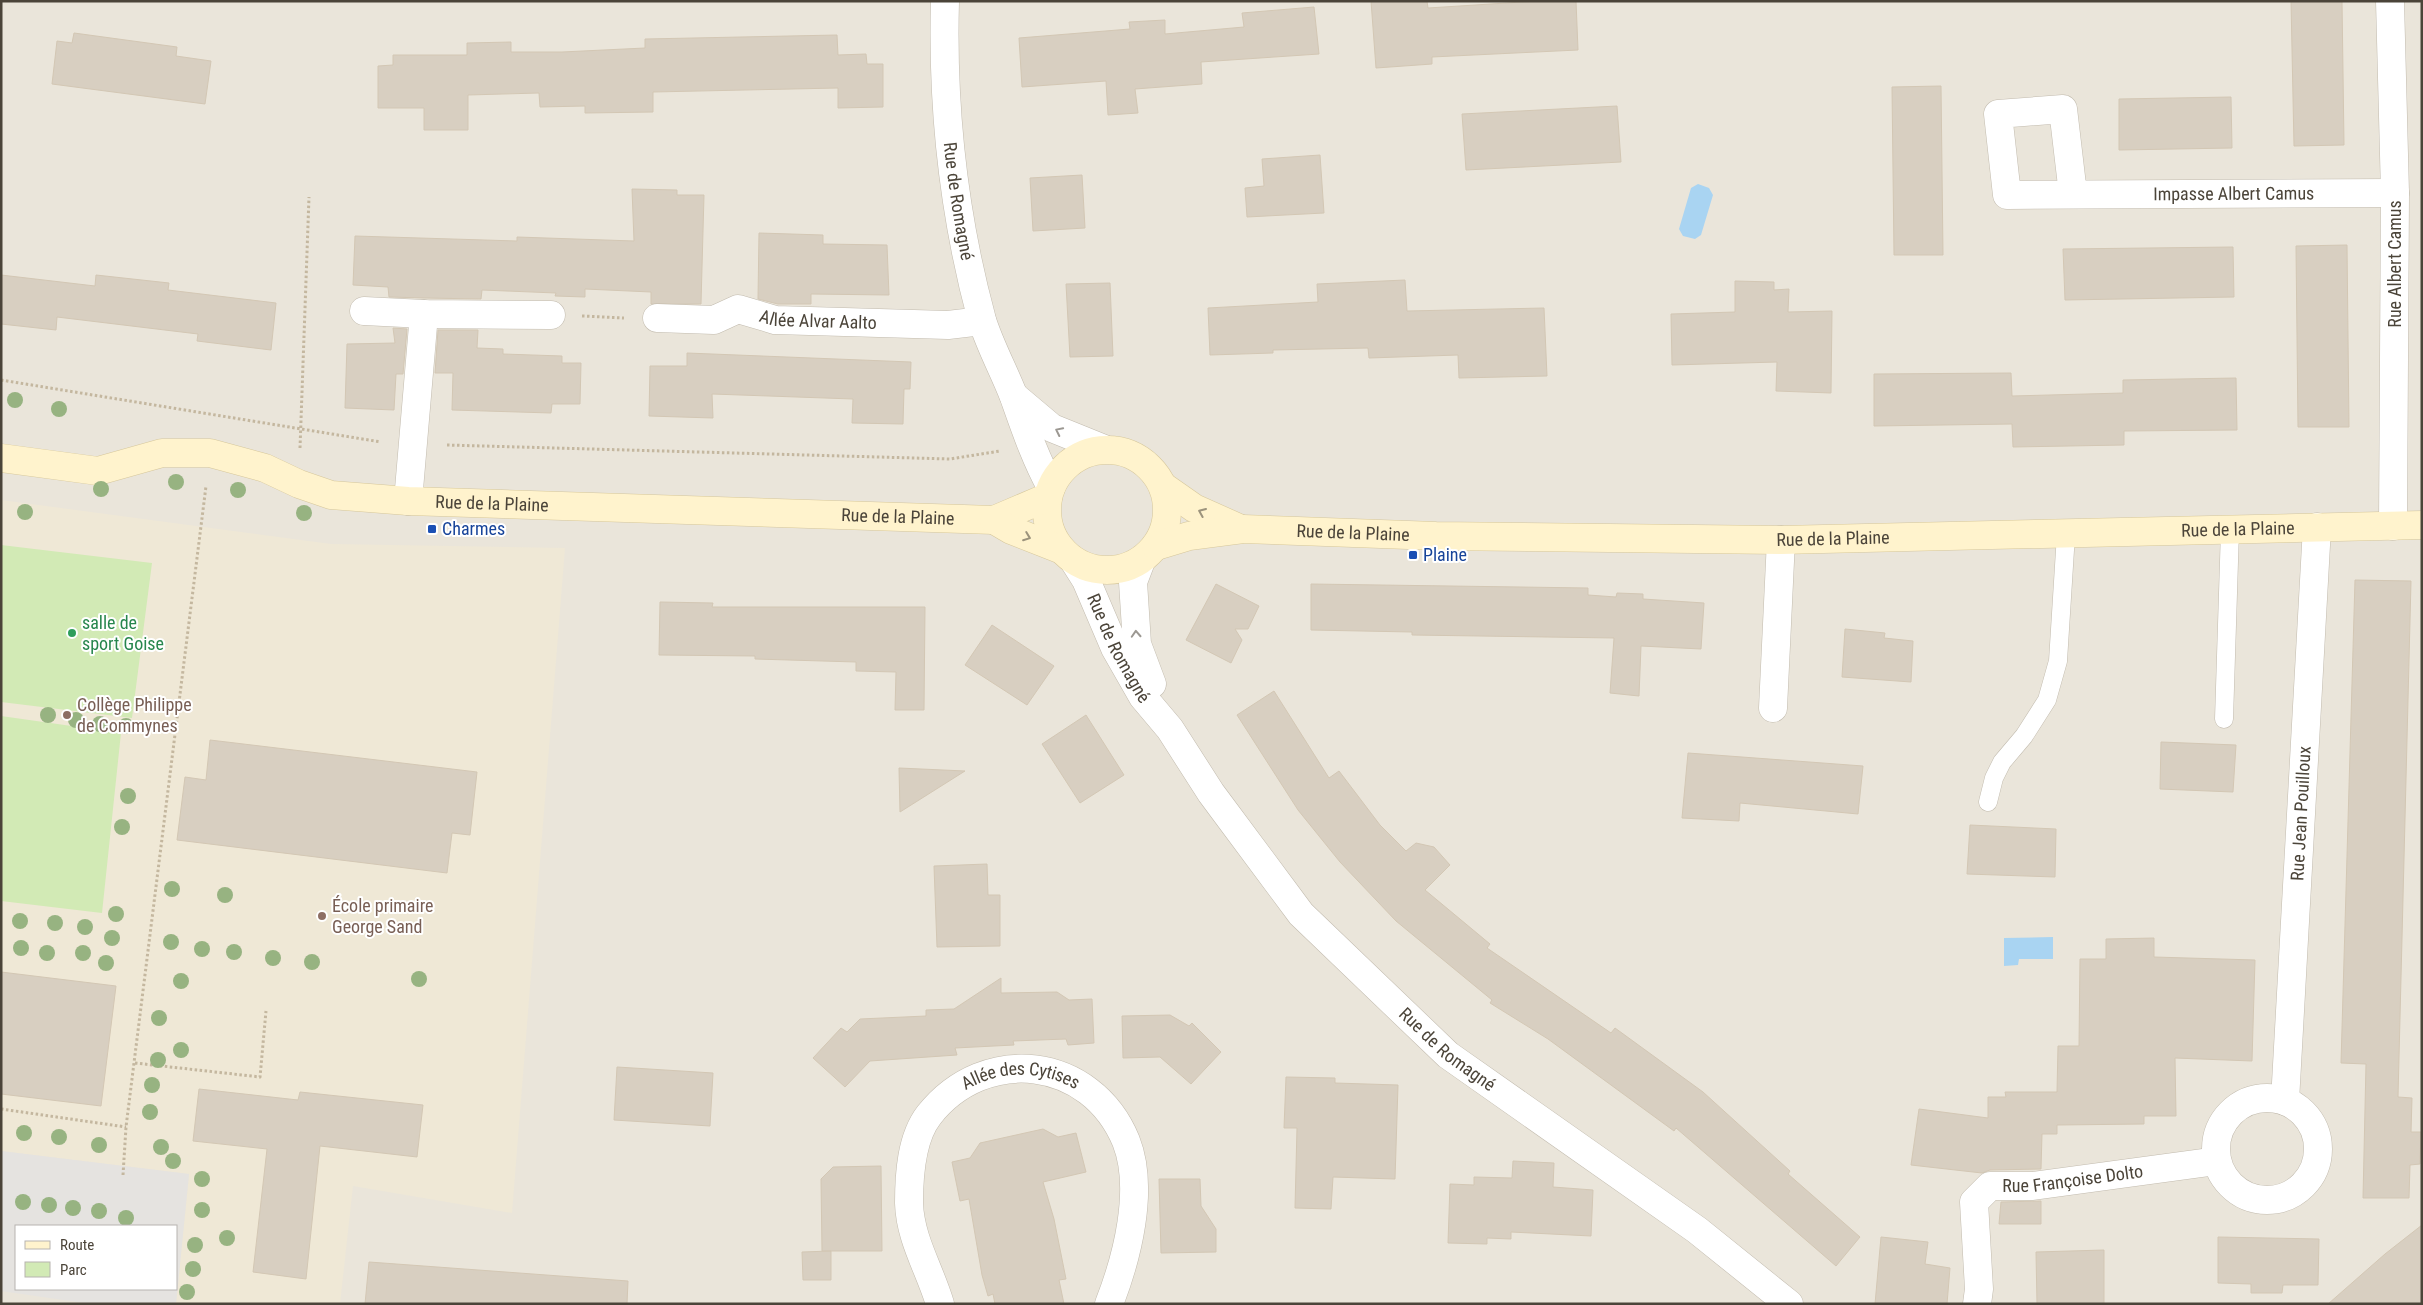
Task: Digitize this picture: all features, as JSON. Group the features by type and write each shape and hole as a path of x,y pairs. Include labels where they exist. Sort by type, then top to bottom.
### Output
{"street":[{"name":"Rue de Romagné","path":"945,1 944,47 947,96 959,214 982,320 1013,395 1049,492"},
{"name":"Rue Albert Camus","path":"2390,1 2395,193 2393,526"},
{"name":"Impasse Albert Camus","path":"2074,194 2395,193"},
{"name":"Allée Alvar Aalto","path":"657,318 714,320 738,309 775,320 948,325 982,320"},
{"path":"364,311 551,316"},
{"path":"408,501 424,314"},
{"name":"Rue de Romagné","path":"1013,395 1052,428 1104,449"},
{"path":"1104,449 1123,451 1140,459 1154,471 1164,487 1169,507 1166,528 1149,553 1125,568 1108,571 1090,568 1068,555 1052,534 1047,516 1049,492 1060,472 1072,461 1088,453 1104,449"},
{"name":"Rue de la Plaine","path":"1,458 98,471 162,453 210,452 265,468 299,484 331,495 408,501 994,520 1011,530 1068,555"},
{"name":"Rue de la Plaine","path":"1164,487 1194,508 1243,529"},
{"name":"Rue de la Plaine","path":"994,520 1049,492"},
{"name":"Rue de la Plaine","path":"1149,553 1189,536 1243,529 1436,536 1781,540 2422,525"},
{"name":"Rue Jean Pouilloux","path":"2285,1101 2317,527"},
{"path":"1773,708 1781,540"},
{"name":"Rue de Romagné","path":"1149,553 1133,582 1137,644 1170,729"},
{"name":"Rue de Romagné","path":"1068,555 1086,580 1115,648 1128,667 1143,698 1170,729 1211,793 1301,914 1448,1055 1697,1230 1789,1304"},
{"name":"Allée des Cytises","path":"940,1304 914,1234 909,1204 910,1173 916,1143 928,1116 948,1095 972,1080 989,1074 1023,1069 1046,1070 1068,1077 1092,1094 1110,1112 1126,1142 1133,1174 1130,1232 1124,1264 1109,1304"},
{"path":"2270,1098 2285,1101 2300,1110 2311,1124 2317,1140 2317,1158 2312,1174 2300,1188 2286,1197 2268,1200 2251,1198 2236,1190 2224,1178 2217,1162 2216,1146 2219,1130 2227,1117 2239,1107 2253,1100 2270,1098"},
{"name":"Rue Françoise Dolto","path":"1977,1304 1979,1289 1974,1202 1990,1186 2062,1183 2194,1163 2217,1162"}],"lane":[{"path":"2224,720 2230,530"},
{"path":"1988,802 1994,778 2002,762 2024,736 2047,700 2058,662 2066,534"}],"path":[{"path":"299,484 309,197"},
{"path":"551,316 657,318"},
{"path":"1,380 389,444 950,459 1031,447"},
{"path":"123,1176 126,1127 210,452"},
{"path":"134,1063 260,1077 266,1011"},
{"path":"1,1109 126,1127"}],"shaded area":[{"path":"1,1 2422,1 2422,1304 1,1304"},
{"name":"École primaire George Sand","path":"1,500 331,544 565,548 512,1213 353,1186 340,1304 176,1304 189,1174 1,1151"},
{"path":"1,1151 189,1174 178,1284 178,1225 15,1225 15,1290 177,1290 176,1304 91,1304 1,1291"}],"green space":[{"name":"salle de sport Goise","path":"1,545 152,563 132,718 1,702"},
{"path":"1,716 121,733 102,913 1,901"}],"water":[{"path":"1698,184 1709,188 1713,195 1701,235 1695,239 1683,236 1679,229 1691,188"},
{"path":"2053,937 2053,959 2019,959 2018,965 2004,966 2004,938"}],"building":[{"path":"1371,1 1427,1 1428,8 1538,1 1576,1 1578,50 1432,57 1432,64 1376,68"},
{"path":"2291,1 2342,1 2344,145 2294,146"},
{"path":"1314,7 1319,54 1201,62 1202,84 1135,89 1138,113 1108,115 1106,81 1022,87 1019,38 1130,29 1129,22 1165,20 1165,34 1244,27 1242,13"},
{"path":"74,33 177,47 176,56 211,61 205,104 52,84 57,41 72,43"},
{"path":"837,35 838,55 866,54 867,64 883,64 883,107 838,108 838,88 653,92 653,112 585,113 585,106 540,107 539,93 468,95 468,130 424,130 424,108 378,108 378,66 393,65 393,55 467,55 467,43 511,42 511,52 562,52 645,48 645,39"},
{"path":"1941,86 1943,255 1894,255 1892,87"},
{"path":"2231,97 2232,148 2119,150 2119,99"},
{"path":"1617,106 1621,162 1466,170 1462,114"},
{"path":"1320,155 1324,213 1247,217 1245,188 1264,186 1262,159"},
{"path":"1082,175 1085,228 1033,231 1030,178"},
{"path":"632,189 677,190 677,195 704,195 701,304 651,304 651,292 585,289 585,297 555,296 556,293 482,290 481,299 389,297 388,287 353,285 355,236 517,241 517,237 634,241"},
{"path":"759,233 823,235 823,244 887,245 889,295 811,294 811,304 778,304 758,299"},
{"path":"2347,245 2349,427 2298,427 2296,246"},
{"path":"2233,247 2234,297 2065,300 2063,249"},
{"path":"1,275 95,286 96,275 169,283 168,290 276,303 271,350 197,341 198,334 57,317 56,330 1,324"},
{"path":"1405,280 1407,311 1544,308 1547,376 1459,378 1458,355 1369,358 1368,348 1273,350 1273,353 1210,355 1208,308 1318,302 1317,284"},
{"path":"1735,281 1774,282 1774,290 1789,289 1788,312 1832,311 1831,393 1776,391 1777,362 1672,365 1671,314 1735,312"},
{"path":"1110,283 1113,356 1070,357 1066,284"},
{"path":"393,328 407,329 403,374 396,374 394,410 345,408 347,344 395,343"},
{"path":"438,330 478,330 477,348 503,349 503,354 562,356 562,363 581,363 580,404 552,404 551,413 452,410 453,373 435,373"},
{"path":"687,353 911,362 910,389 904,389 903,424 852,423 853,399 712,394 713,418 649,416 650,366 687,366"},
{"path":"2011,373 2012,396 2123,393 2123,380 2236,378 2237,430 2124,431 2124,445 2013,447 2012,424 1874,426 1874,374"},
{"path":"2355,580 2411,581 2398,1097 2412,1098 2411,1132 2421,1132 2420,1164 2410,1165 2409,1198 2363,1198 2366,1064 2341,1063"},
{"path":"1216,584 1259,606 1248,629 1235,629 1242,640 1231,663 1186,640"},
{"path":"1311,584 1588,588 1588,595 1616,597 1617,593 1643,594 1643,599 1704,603 1701,649 1641,646 1639,696 1610,693 1614,638 1412,635 1412,632 1311,630"},
{"path":"660,602 713,603 712,607 925,607 924,710 895,710 896,672 856,671 856,662 755,659 755,656 659,655"},
{"path":"992,625 1054,666 1027,705 965,665"},
{"path":"1845,629 1885,633 1884,638 1913,641 1911,682 1842,677"},
{"path":"1274,691 1329,778 1339,771 1380,825 1406,851 1416,843 1434,847 1450,865 1425,890 1490,944 1487,948 1611,1033 1615,1028 1703,1092 1790,1171 1788,1174 1860,1237 1836,1266 1676,1128 1674,1131 1548,1039 1490,1003 1492,1000 1396,921 1340,862 1298,810 1237,715"},
{"path":"1086,715 1124,775 1080,803 1042,744"},
{"path":"210,740 477,772 470,835 452,833 447,873 177,840 185,777 206,780"},
{"path":"2161,742 2236,745 2233,792 2160,789"},
{"path":"1688,753 1863,766 1858,814 1740,803 1739,821 1682,818"},
{"path":"899,768 965,771 900,812"},
{"path":"1970,825 2056,829 2055,877 1967,874"},
{"path":"987,864 988,895 1000,895 1000,946 937,947 934,866"},
{"path":"2154,938 2154,957 2255,960 2252,1061 2175,1058 2176,1116 2144,1116 2144,1124 2057,1125 2057,1134 2042,1134 2041,1169 1990,1170 1982,1173 1911,1165 1919,1109 1988,1118 1988,1097 2006,1097 2005,1092 2057,1092 2058,1046 2079,1046 2080,959 2106,959 2106,939"},
{"path":"1,972 116,986 101,1106 1,1094"},
{"path":"1001,978 1001,993 1057,992 1069,1000 1092,999 1094,1043 1068,1045 1066,1039 1013,1041 1014,1045 955,1048 957,1055 870,1061 845,1087 813,1058 841,1028 847,1032 860,1019 926,1016 926,1010 954,1009"},
{"path":"1170,1015 1189,1026 1192,1023 1221,1052 1191,1084 1160,1057 1123,1058 1122,1016"},
{"path":"617,1067 713,1073 710,1126 614,1120"},
{"path":"1286,1077 1335,1078 1335,1083 1398,1085 1395,1179 1333,1177 1331,1209 1295,1208 1297,1128 1284,1128"},
{"path":"199,1089 298,1100 300,1092 423,1105 417,1157 320,1146 306,1279 253,1272 267,1149 193,1141"},
{"path":"1043,1129 1058,1137 1076,1133 1086,1172 1043,1182 1054,1219 1066,1279 1059,1280 1064,1304 995,1304 993,1294 988,1296 982,1275 969,1199 960,1201 952,1162 970,1158 980,1143"},
{"path":"1513,1161 1554,1163 1553,1187 1593,1190 1591,1236 1511,1232 1511,1239 1487,1238 1487,1244 1448,1243 1450,1184 1474,1185 1474,1177 1512,1178"},
{"path":"881,1166 882,1251 822,1251 821,1179 833,1167"},
{"path":"1159,1179 1200,1179 1201,1206 1216,1229 1216,1252 1161,1253"},
{"path":"2041,1201 2041,1224 1999,1224 2001,1202"},
{"path":"2422,1225 2422,1304 2328,1304 2385,1254"},
{"path":"1881,1237 1928,1242 1925,1264 1950,1268 1947,1304 1875,1304"},
{"path":"2218,1237 2319,1239 2318,1285 2283,1285 2282,1293 2251,1293 2251,1284 2218,1283"},
{"path":"2104,1250 2104,1304 2037,1304 2036,1252"},
{"path":"831,1251 831,1280 803,1280 802,1252"},
{"path":"369,1262 628,1281 627,1304 365,1304"}],"place":[{"name":"Charmes","path":"432,529"},
{"name":"Plaine","path":"1413,555"},
{"name":"salle de sport Goise","path":"72,633"},
{"name":"Collège Philippe de Commynes","path":"67,715"},
{"name":"École primaire George Sand","path":"322,916"}]}
